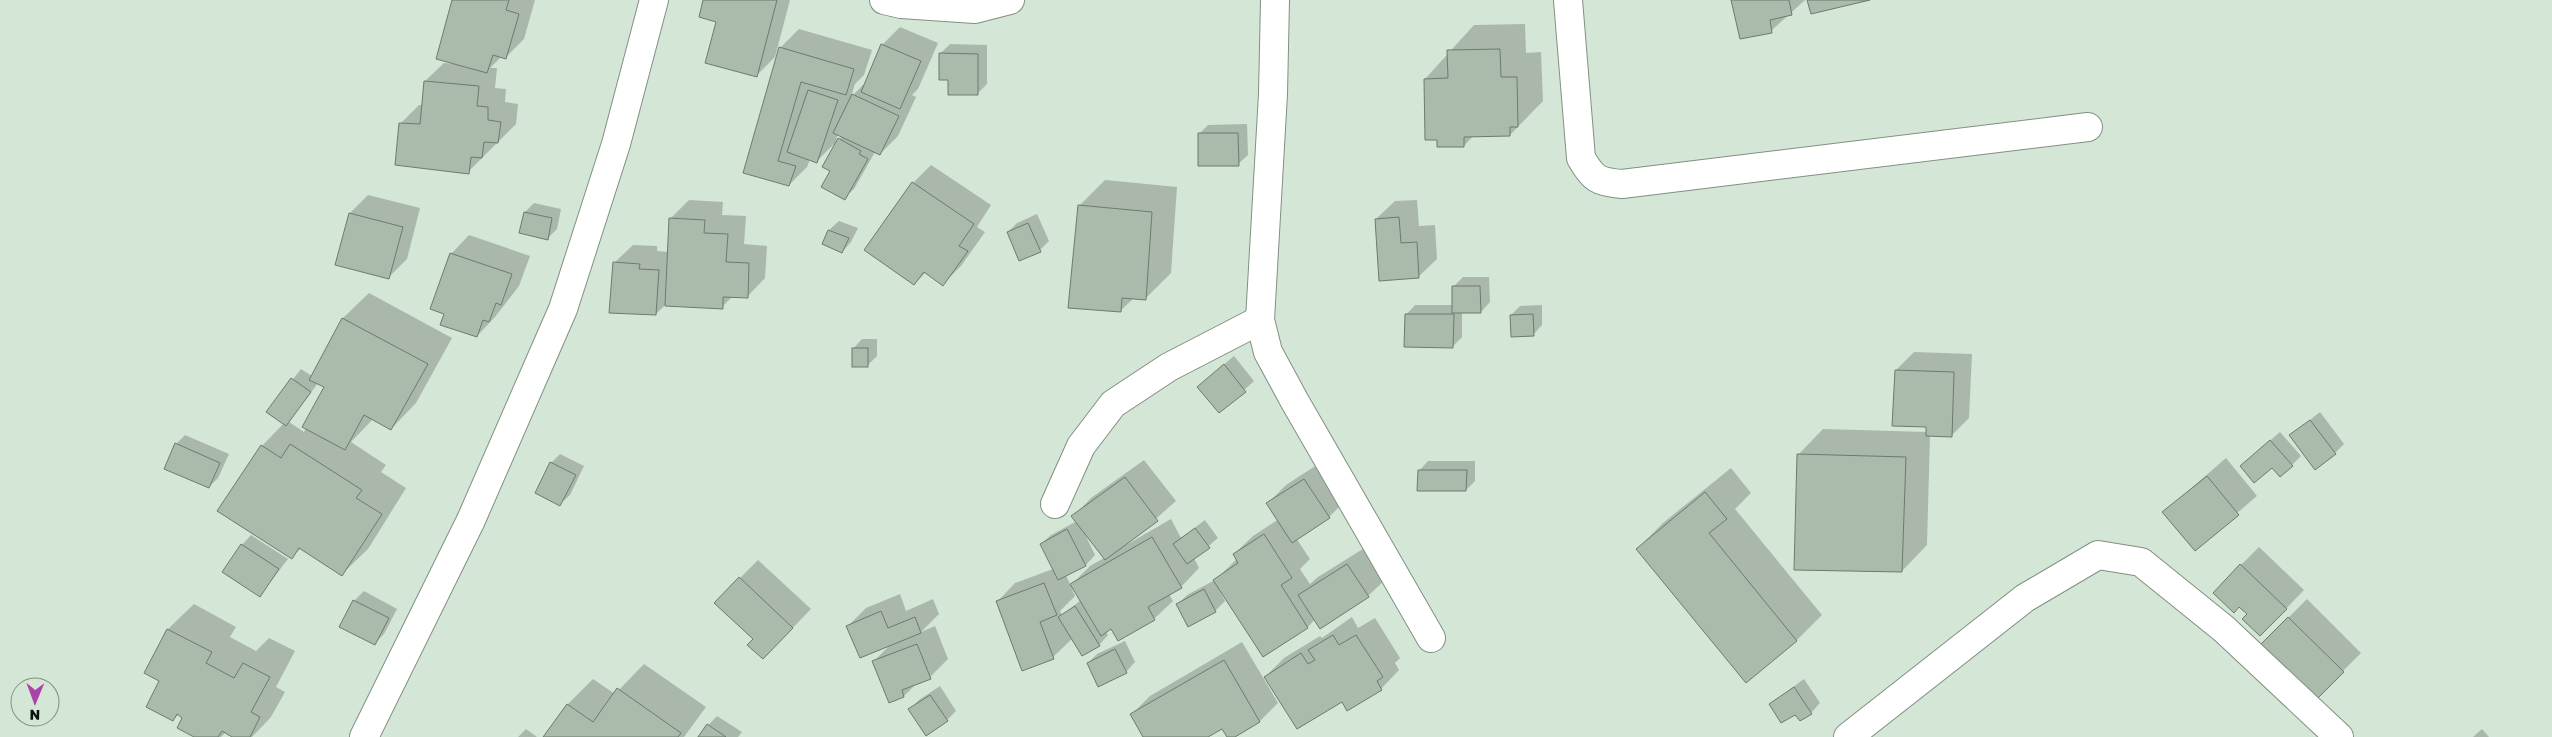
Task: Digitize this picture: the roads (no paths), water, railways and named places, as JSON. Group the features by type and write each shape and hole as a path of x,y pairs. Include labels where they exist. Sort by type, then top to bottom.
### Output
{"street":[{"path":"364,737 471,520 563,309 616,144 654,0"},
{"path":"884,0 901,4 975,10 1010,0"},
{"path":"1275,0 1273,94 1260,320 1268,352 1289,392 1431,638"},
{"path":"1568,0 1581,158 1589,172 1602,182 1622,184 2088,128"},
{"path":"1055,504 1081,446 1113,404 1169,367 1260,320"},
{"path":"1848,737 2025,598 2098,555 2141,562 2224,629 2339,737"}]}
